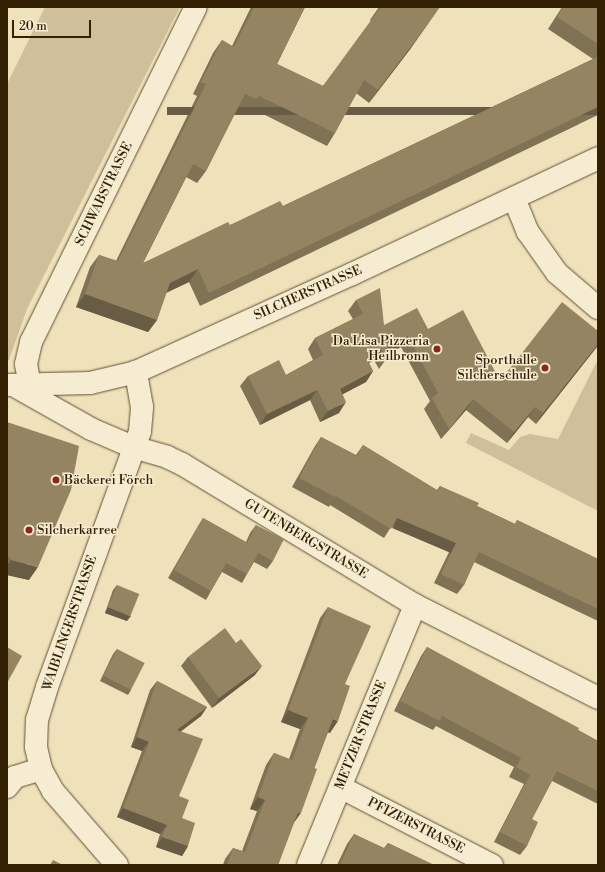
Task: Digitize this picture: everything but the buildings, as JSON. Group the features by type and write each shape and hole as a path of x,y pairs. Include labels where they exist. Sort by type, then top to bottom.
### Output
{"street":[{"name":"SCHWABSTRASSE","path":"17,385 26,364 31,342 196,7"},
{"name":"SILCHERSTRASSE","path":"17,385 90,383 136,372 598,158"},
{"path":"514,198 528,232 557,273 598,308"},
{"name":"WAIBLINGERSTRASSE","path":"117,865 53,791 41,769 36,747 37,720 47,687 140,430 142,407 136,372"},
{"name":"GUTENBERGSTRASSE","path":"17,385 91,429 133,447 167,457 182,464 415,605 598,698"},
{"name":"METZER STRASSE","path":"308,865 415,605"},
{"path":"7,787 15,777 41,769"},
{"name":"PFIZERSTRASSE","path":"340,787 492,865"}],"shaded area":[{"path":"45,7 180,7 27,309 9,360 7,360 7,84"},
{"path":"596,363 598,363 598,511 466,443 471,433 509,450 520,437 530,434 558,439"}],"place":[{"name":"Da Lisa Pizzeria Heilbronn","path":"437,349"},
{"name":"Sporthalle Silcherschule","path":"545,368"},
{"name":"Bäckerei Förch","path":"56,480"},
{"name":"Silcherkarree","path":"29,530"}]}
